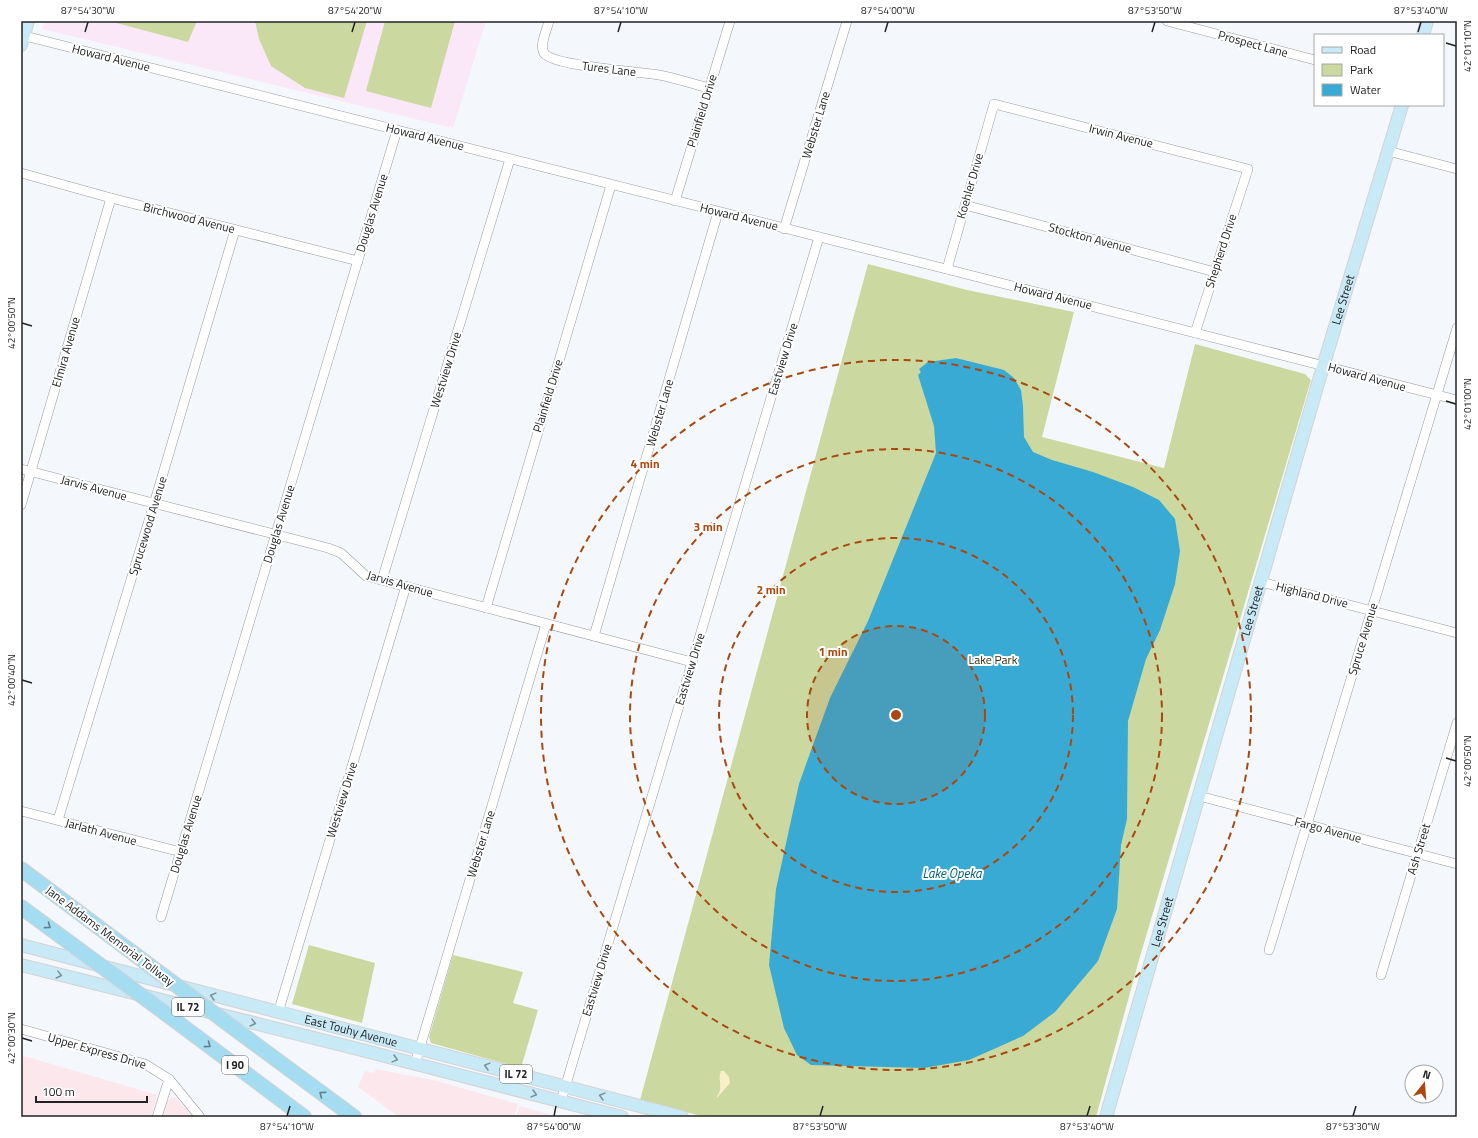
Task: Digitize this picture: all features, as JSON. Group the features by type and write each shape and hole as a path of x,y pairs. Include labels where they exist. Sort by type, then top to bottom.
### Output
{"highway":[{"name":"Jane Addams Memorial Tollway","path":"21,869 354,1117"},
{"name":"I 90","path":"21,907 304,1117"}],"main road":[{"path":"22,39 28,21"},
{"path":"1423,34 1427,21"},
{"name":"Lee Street","path":"1106,1117 1324,365 1402,106"},
{"name":"East Touhy Avenue","path":"21,945 682,1117"},
{"name":"East Touhy Avenue","path":"21,965 622,1117"}],"street":[{"name":"Tures Lane","path":"549,21 542,46 544,53 549,58 570,64 659,76 709,88"},
{"name":"Plainfield Drive","path":"675,201 730,21"},
{"name":"Webster Lane","path":"784,228 847,21"},
{"name":"Prospect Lane","path":"1167,21 1314,60"},
{"name":"Howard Avenue","path":"22,39 397,130 1457,400"},
{"name":"Irwin Avenue","path":"994,104 1248,169"},
{"name":"Koehler Drive","path":"947,269 994,104"},
{"name":"Douglas Avenue","path":"162,917 397,130"},
{"path":"1388,151 1457,169"},
{"name":"Westview Drive","path":"382,580 510,159"},
{"name":"Shepherd Drive","path":"1195,333 1248,169"},
{"name":"Birchwood Avenue","path":"21,173 111,198 358,261"},
{"name":"Plainfield Drive","path":"486,608 611,185"},
{"name":"Elmira Avenue","path":"21,505 111,198"},
{"name":"Stockton Avenue","path":"965,205 1215,272"},
{"name":"Webster Lane","path":"594,636 718,212"},
{"name":"Sprucewood Avenue","path":"58,820 235,230"},
{"name":"Eastview Drive","path":"561,1101 819,237"},
{"name":"Spruce Avenue","path":"1269,950 1457,328"},
{"name":"Jarvis Avenue","path":"21,469 340,553 366,576 692,662"},
{"name":"Highland Drive","path":"1261,582 1457,632"},
{"name":"Westview Drive","path":"278,1013 406,586"},
{"name":"Webster Lane","path":"415,1064 546,624"},
{"name":"Ash Street","path":"1381,975 1457,723"},
{"name":"Fargo Avenue","path":"1199,796 1457,864"},
{"name":"Jarlath Avenue","path":"21,811 181,852"},
{"name":"Upper Express Drive","path":"21,1029 145,1064 168,1080 200,1117"},
{"path":"157,1117 168,1080"}],"shaded area":[{"path":"45,21 486,21 453,128 42,29"},
{"path":"21,1055 157,1095 151,1117 21,1117"},
{"path":"376,1069 433,1080 518,1104 514,1117 399,1117 358,1087 365,1071 374,1073"},
{"path":"172,1097 176,1098 193,1117 161,1117 167,1100"},
{"path":"520,1106 558,1117 516,1117"}],"green space":[{"path":"109,21 197,21 188,42"},
{"path":"255,21 367,21 344,98 305,88 271,66 259,39"},
{"path":"385,21 455,21 431,108 366,91"},
{"name":"Lake Park","path":"868,264 967,290 1074,312 1042,437 1164,468 1195,344 1305,374 1311,380 1139,960 1096,1117 705,1117 640,1100"},
{"path":"309,945 375,963 362,1023 292,1004"},
{"path":"453,955 523,972 513,1003 538,1010 521,1068 431,1043 429,1037"}],"sand":[{"path":"721,1071 724,1071 729,1077 730,1083 717,1098 720,1090"}],"water":[{"name":"Lake Opeka","path":"956,358 1004,370 1014,378 1021,390 1024,437 1033,452 1052,460 1093,472 1133,487 1159,500 1175,519 1180,551 1175,584 1160,630 1146,659 1128,721 1127,819 1121,845 1117,909 1098,961 1055,1012 1023,1036 969,1060 924,1068 811,1065 797,1055 784,1028 769,965 776,889 799,784 830,698 868,621 936,453 934,426 918,375 921,372 919,369 928,362"}]}
